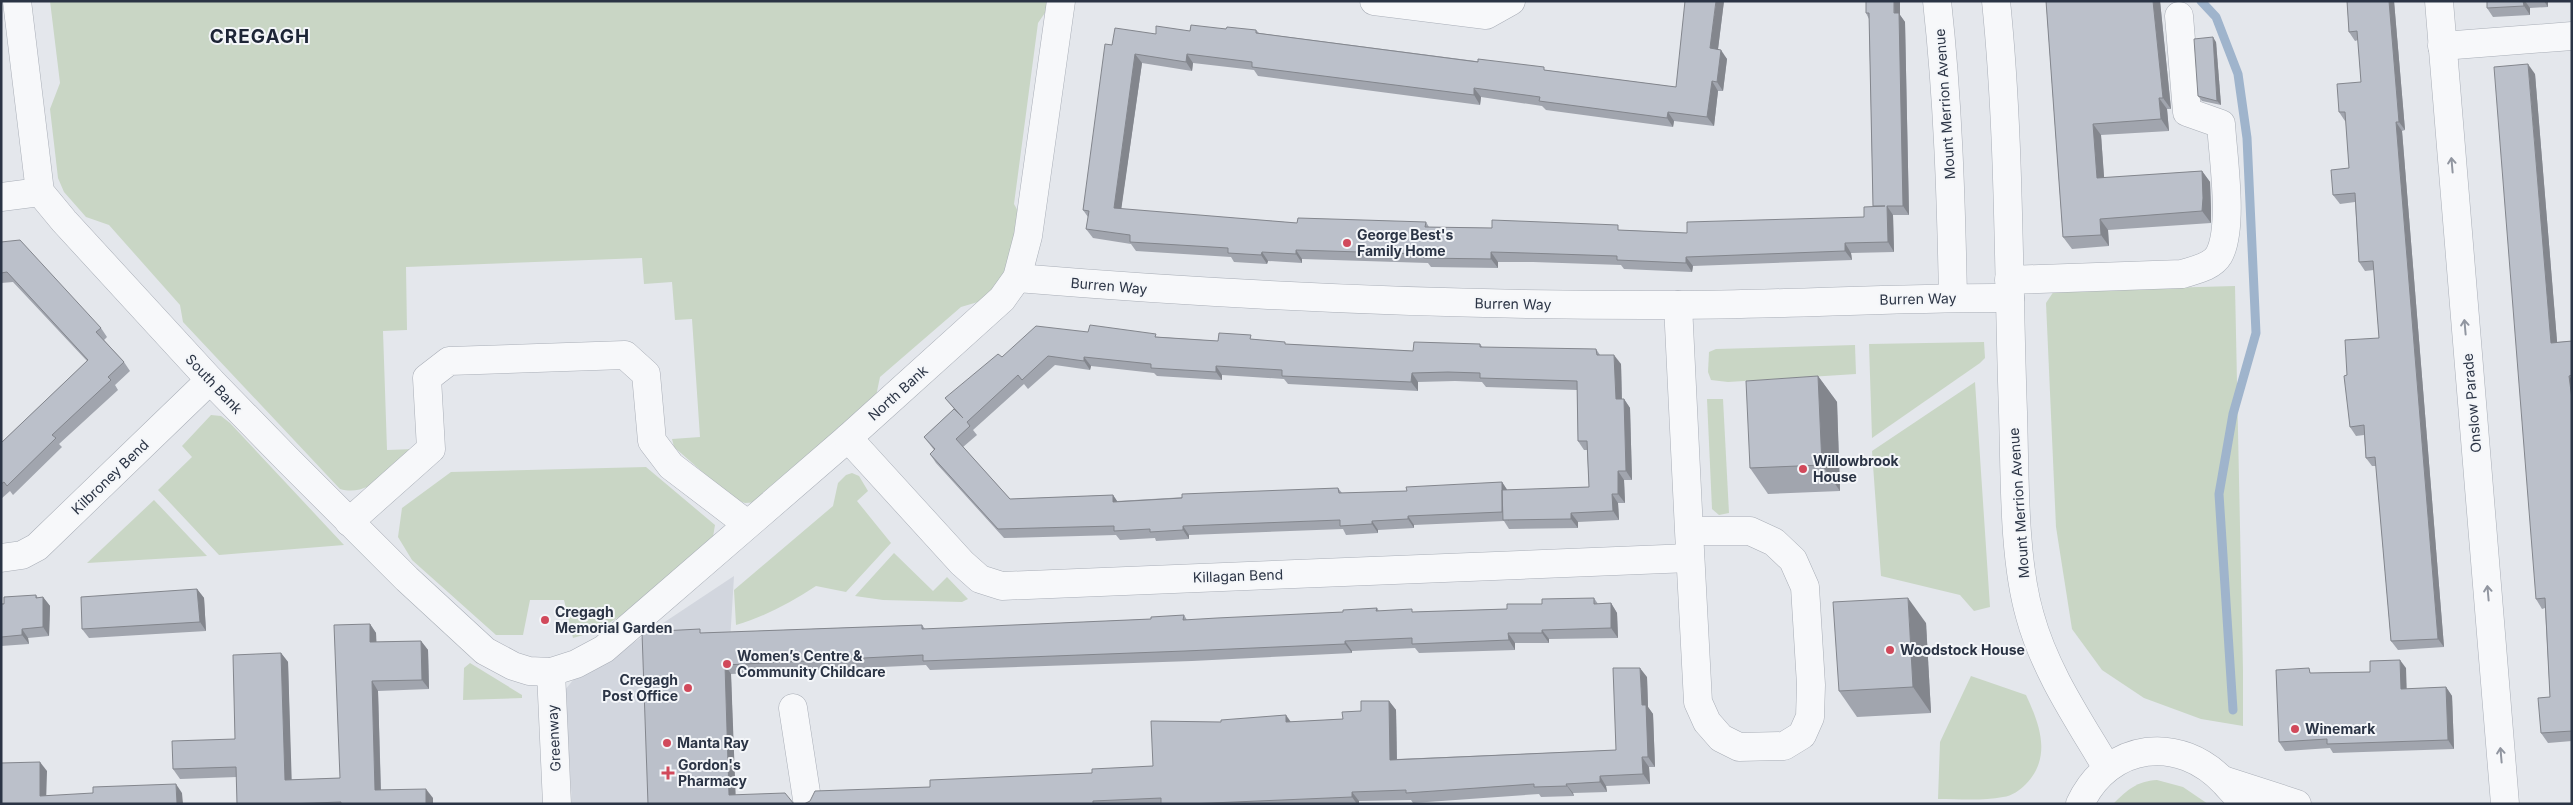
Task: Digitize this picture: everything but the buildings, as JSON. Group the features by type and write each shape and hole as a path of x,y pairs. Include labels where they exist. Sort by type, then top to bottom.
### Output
{"street":[{"path":"1,197 40,192 17,1"},
{"name":"North Bank","path":"551,672 576,664 604,649 848,438 1002,299 1017,278 1028,236 1061,1"},
{"path":"1374,1 1486,15 1511,1"},
{"name":"Mount Merrion Avenue","path":"1937,1 1951,174 1953,298"},
{"name":"Mount Merrion Avenue","path":"1996,1 2004,122 2018,535 2030,615 2040,646 2063,694 2106,768"},
{"name":"Onslow Parade","path":"2438,1 2505,804"},
{"path":"2009,289 2182,274 2204,268 2218,256 2227,232 2221,124 2187,112 2180,16"},
{"path":"2442,46 2572,36"},
{"name":"South Bank","path":"40,192 210,380 407,579 486,651 513,666 529,671 551,672"},
{"name":"Burren Way","path":"1017,278 1157,290 1452,303 1678,305 1953,298 2009,289"},
{"path":"1678,305 1690,558 1698,702 1707,722 1721,738 1739,747 1784,746 1802,735 1810,717 1811,685 1805,587 1793,560 1774,542 1750,531 1689,531"},
{"path":"349,522 431,449 427,378 449,361 625,356 646,374 652,441 663,457 671,466 748,524"},
{"name":"Kilbroney Bend","path":"1,558 22,554 37,547 210,380"},
{"name":"Killagan Bend","path":"848,438 962,563 980,579 1002,586 1690,558"},
{"name":"Greenway","path":"551,672 558,804"},
{"path":"792,708 807,799"},
{"path":"2062,804 2084,796 2106,768 2129,755 2154,750 2180,753 2202,763 2222,780 2243,804"},
{"path":"2222,780 2297,804"}],"shaded area":[{"path":"734,576 730,642 734,804 572,804 565,690 578,674 609,659"}],"green space":[{"path":"50,1 1053,1 1038,23 1014,204 1025,224 1012,263 988,299 961,307 880,377 875,401 759,502 745,503 732,498 674,447 672,439 700,437 692,319 675,320 672,282 644,284 642,258 406,267 407,330 383,331 387,450 415,449 390,472 371,485 351,491 340,489 183,322 180,305 109,225 86,217 64,192 58,178 50,109 60,83"},
{"path":"2235,286 2243,726 2201,719 2144,698 2102,670 2072,629 2056,527 2046,303 2054,291"},
{"path":"1984,342 1985,358 1980,363 1872,438 1869,344"},
{"path":"1855,345 1856,374 1728,382 1711,380 1708,372 1709,352 1716,349"},
{"path":"1975,382 1990,607 1974,611 1960,595 1881,576 1872,451"},
{"path":"1707,399 1723,399 1729,513 1719,515 1712,509"},
{"path":"211,415 221,416 230,423 344,545 219,555 158,490 192,457 182,446"},
{"path":"646,467 715,525 712,543 664,584 628,611 592,631 573,638 564,600 530,600 523,635 496,635 412,560 398,537 402,508 451,472"},
{"path":"852,473 859,476 868,491 857,501 891,543 846,592 816,586 758,618 736,625 734,590 833,506 838,483 846,475"},
{"path":"154,500 207,556 87,563"},
{"path":"894,553 933,591 947,577 968,599 962,602 883,600 855,596"},
{"path":"470,663 522,695 522,698 463,700 464,668"},
{"path":"1971,676 2026,695 2039,729 2041,752 2039,763 2034,774 2026,784 2010,795 1971,800 1938,799 1940,742"},
{"path":"2157,780 2183,787 2208,804 2113,804 2123,794 2138,784"}],"waterway":[{"path":"2201,1 2216,17 2238,74 2247,138 2256,333 2233,414 2219,494 2233,710"}],"place":[{"name":"George Best's Family Home","path":"1347,243"},
{"name":"Willowbrook House","path":"1803,469"},
{"name":"Cregagh Memorial Garden","path":"545,620"},
{"name":"Woodstock House","path":"1890,650"},
{"name":"Women’s Centre & Community Childcare","path":"727,664"},
{"name":"Cregagh Post Office","path":"688,688"},
{"name":"Winemark","path":"2295,729"},
{"name":"Manta Ray","path":"667,743"},
{"name":"Gordon's Pharmacy","path":"668,773"}],"district":[{"name":"CREGAGH","path":"260,36"}]}
